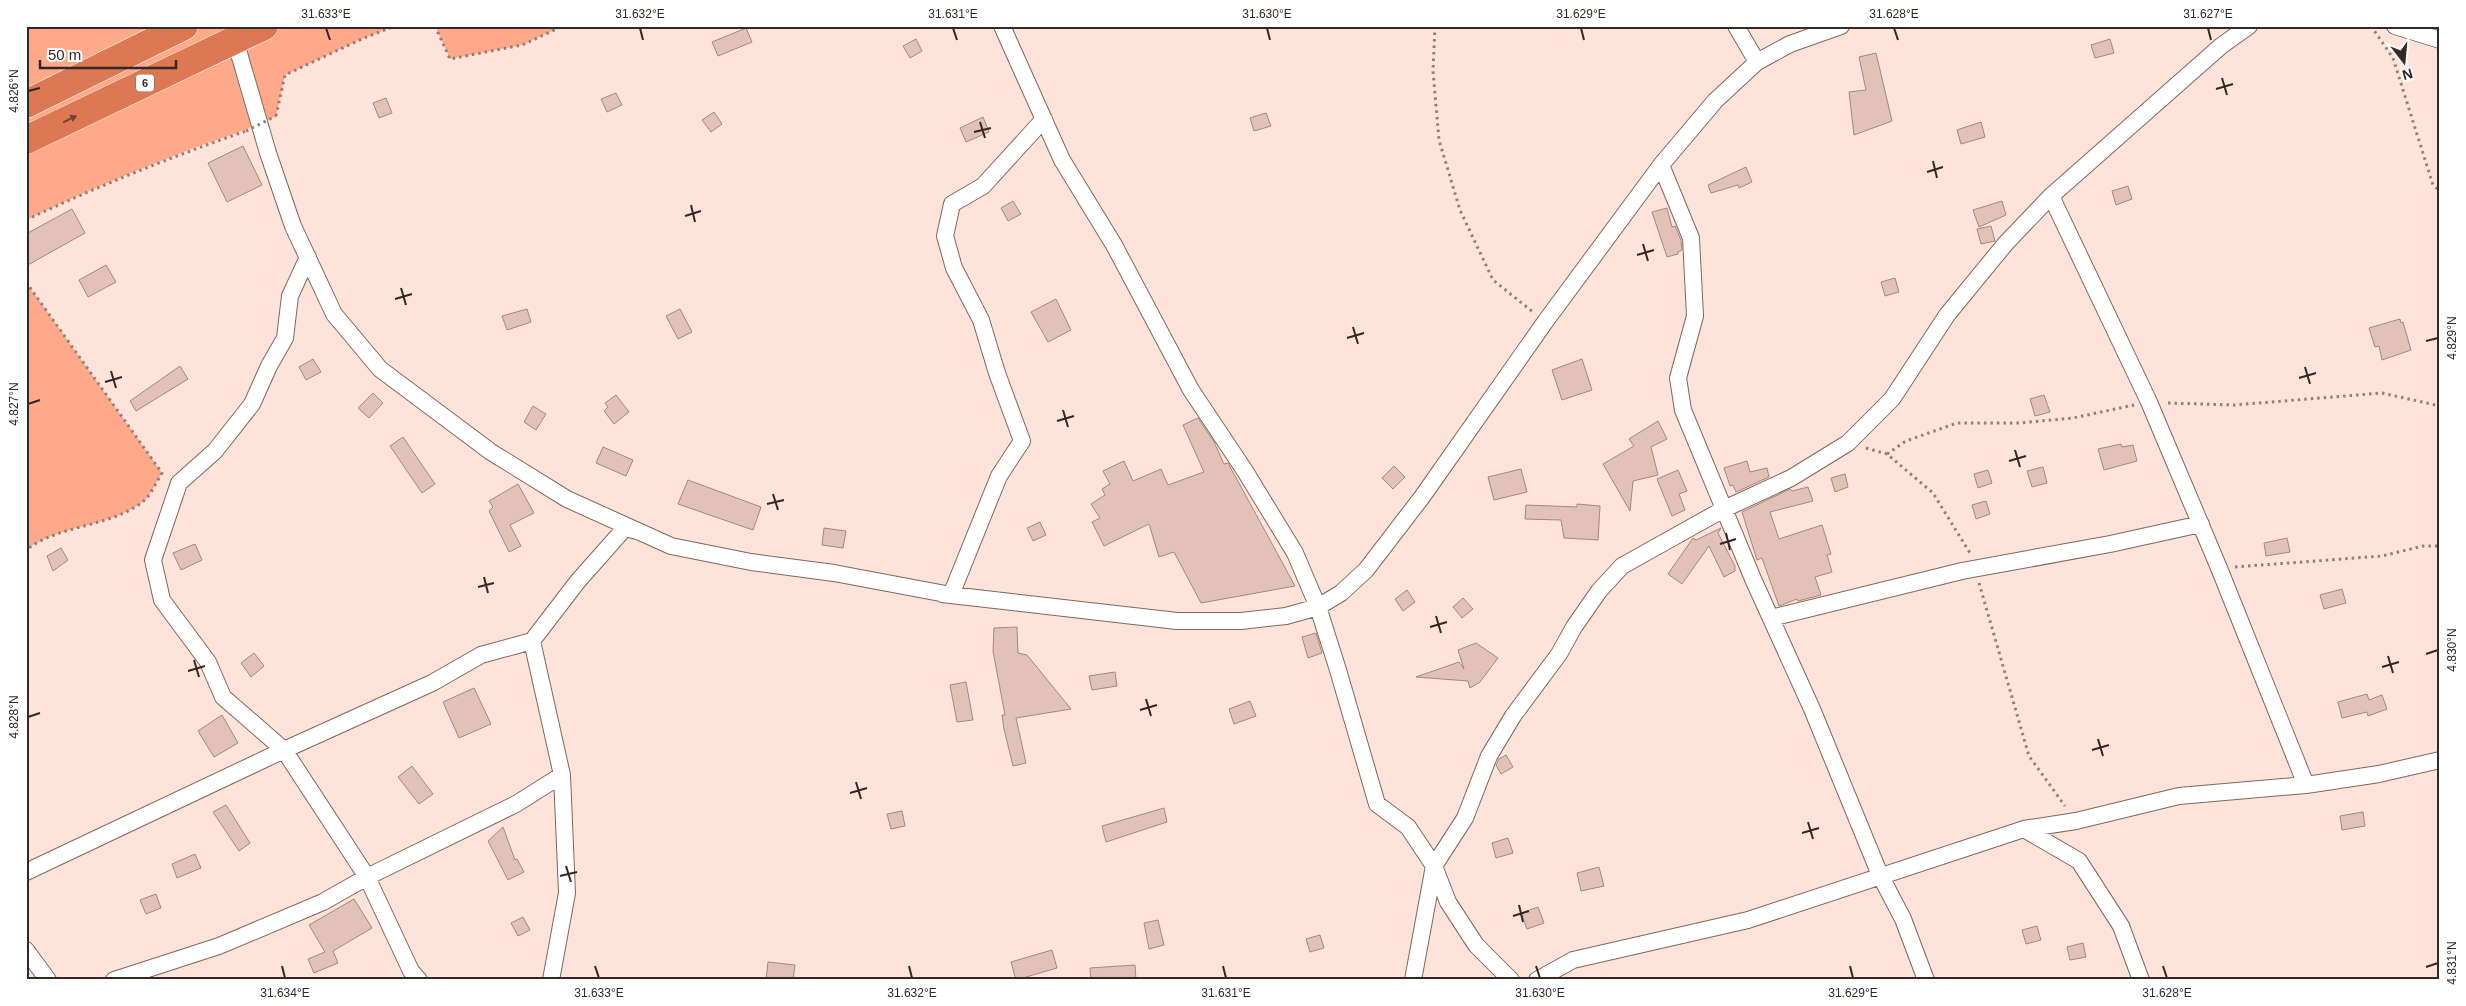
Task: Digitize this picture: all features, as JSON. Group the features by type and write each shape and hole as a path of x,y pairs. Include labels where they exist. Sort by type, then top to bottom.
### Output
{"highway":[{"path":"26,104 184,26"},
{"name":"6","path":"26,140 233,33 264,26"}],"street":[{"path":"1002,26 1062,160 1114,245 1192,390 1245,470 1295,553 1318,607 1378,804 1408,827 1434,866 1448,902 1476,946 1512,980"},
{"path":"1736,26 1757,62"},
{"path":"26,872 284,750 432,683 482,656 532,641 578,581 625,528 838,583 1177,621 1240,621 1286,616 1318,607 1341,593 1366,570 1428,490 1546,322 1661,165 1715,101 1757,62 1790,44 1841,26"},
{"path":"1412,980 1434,866 1465,818 1489,756 1513,716 1559,654 1574,627 1599,591 1622,566 1724,510 1791,478 1848,443 1892,399 1947,315 2006,243 2051,196 2221,46 2250,26"},
{"path":"2395,26 2440,40"},
{"path":"233,33 268,153 293,226 334,314 380,369 491,452 567,499 671,546 750,562 834,573 951,595"},
{"path":"951,595 999,476 1022,440 996,373 981,320 954,268 945,236 952,204 983,186 1044,119"},
{"path":"1661,165 1690,238 1695,316 1678,378 1683,410 1753,579 1812,709 1880,876 1903,919 1926,980"},
{"path":"2051,196 2149,402 2219,568 2306,784"},
{"path":"308,257 290,296 285,338 269,366 252,404 215,451 179,483 153,560 162,600 208,662 223,697 284,750 367,877 411,971 418,980"},
{"path":"1771,618 1962,572 2110,544 2200,524"},
{"path":"532,641 562,775 567,893 551,980"},
{"path":"1537,980 1574,960 1748,920 2024,829 2076,820 2179,796 2306,784 2379,774 2440,760"},
{"path":"114,980 219,946 323,902 367,877 516,804 562,775"},
{"path":"2024,829 2079,861 2121,926 2141,980"},
{"path":"26,950 48,980"}],"path":[{"path":"26,220 81,194 183,152 246,131 276,116 284,75 364,38 395,26"},
{"path":"435,26 450,59 522,45 562,26"},
{"path":"1435,26 1433,71 1439,140 1460,210 1493,280 1546,322"},
{"path":"2371,26 2393,58 2434,186 2440,192"},
{"path":"26,282 162,472 146,498 123,513 39,540 26,550"},
{"path":"1848,443 1887,454 1933,493 1970,552 1962,572 1980,583 2029,756 2076,820"},
{"path":"2219,568 2382,556 2423,546 2440,546"}],"shaded area":[{"path":"26,26 395,26 364,38 285,75 276,116 122,177 26,220"},
{"path":"435,26 563,26 522,45 450,59"},
{"path":"26,282 162,473 146,499 133,508 103,521 55,535 40,541 26,550"}],"building":[{"path":"746,28 752,42 718,56 712,42"},
{"path":"916,39 922,51 910,58 903,46"},
{"path":"2110,39 2114,53 2095,58 2091,45"},
{"path":"1876,53 1892,121 1854,135 1849,92 1866,90 1859,57"},
{"path":"616,93 622,105 607,112 601,99"},
{"path":"386,98 392,113 379,118 373,103"},
{"path":"714,112 722,124 711,132 702,120"},
{"path":"1266,113 1271,126 1254,131 1250,118"},
{"path":"983,117 989,132 966,142 960,128"},
{"path":"1981,122 1985,137 1961,144 1957,130"},
{"path":"243,146 262,185 227,202 208,163"},
{"path":"1746,167 1752,182 1739,188 1738,185 1711,193 1708,185"},
{"path":"2128,186 2132,199 2116,205 2112,191"},
{"path":"1013,201 1021,214 1008,221 1001,208"},
{"path":"2002,201 2006,215 1979,227 1973,210"},
{"path":"1667,208 1672,227 1675,226 1681,240 1682,250 1678,254 1667,257 1652,212"},
{"path":"72,209 85,233 26,266 26,234"},
{"path":"1991,226 1995,241 1981,244 1977,229"},
{"path":"106,265 116,282 88,297 79,280"},
{"path":"1895,278 1899,292 1885,296 1881,282"},
{"path":"1056,299 1071,330 1048,342 1031,312"},
{"path":"527,309 531,322 507,330 502,316"},
{"path":"680,309 692,332 678,339 666,316"},
{"path":"2400,319 2401,323 2403,322 2411,350 2382,360 2379,346 2375,347 2369,328"},
{"path":"313,359 321,372 306,380 299,367"},
{"path":"1582,359 1592,390 1562,400 1552,370"},
{"path":"180,366 188,379 136,411 130,401"},
{"path":"373,393 383,403 369,418 358,408"},
{"path":"616,395 629,412 614,424 604,411 608,407 605,403"},
{"path":"2044,395 2050,412 2035,416 2030,399"},
{"path":"533,406 546,414 536,430 524,422"},
{"path":"1198,418 1214,442 1224,464 1228,463 1295,586 1201,603 1174,552 1159,557 1149,524 1104,546 1092,522 1100,518 1091,504 1105,495 1102,489 1110,484 1103,471 1124,461 1133,481 1161,469 1168,485 1204,472 1183,425"},
{"path":"1658,421 1667,439 1651,447 1658,475 1633,481 1630,511 1603,464 1634,446 1629,439"},
{"path":"403,437 435,484 422,493 390,446"},
{"path":"2121,444 2122,447 2133,445 2137,461 2104,470 2098,449"},
{"path":"603,447 633,460 626,476 596,463"},
{"path":"1747,461 1750,472 1767,468 1769,477 1736,492 1733,485 1730,486 1724,468"},
{"path":"1394,466 1405,477 1393,489 1382,478"},
{"path":"2043,467 2047,483 2032,487 2027,471"},
{"path":"1521,469 1527,492 1494,500 1488,477"},
{"path":"1678,470 1687,491 1679,494 1685,510 1672,516 1657,479"},
{"path":"1988,470 1992,483 1978,488 1974,474"},
{"path":"1845,474 1848,487 1835,492 1831,478"},
{"path":"688,480 761,507 753,530 678,504"},
{"path":"518,484 534,513 510,525 521,546 509,552 489,511 493,507 489,501"},
{"path":"1808,487 1813,501 1770,512 1779,539 1822,525 1831,554 1827,555 1832,572 1815,577 1821,595 1798,601 1797,599 1779,606 1762,558 1757,560 1742,512 1790,489 1792,491"},
{"path":"1986,501 1990,514 1976,519 1972,505"},
{"path":"1577,504 1600,506 1598,540 1564,538 1561,520 1525,519 1526,505 1577,507"},
{"path":"1040,522 1046,535 1033,541 1027,528"},
{"path":"824,528 846,531 843,548 822,545"},
{"path":"1721,528 1718,533 1735,566 1735,571 1724,577 1709,546 1682,584 1668,574 1693,538 1696,540"},
{"path":"2287,538 2290,552 2266,556 2264,543"},
{"path":"195,544 202,560 181,570 173,553"},
{"path":"61,548 68,560 53,571 47,556"},
{"path":"2342,589 2346,603 2324,609 2320,595"},
{"path":"1407,590 1415,602 1403,611 1395,599"},
{"path":"1463,598 1473,609 1462,618 1453,607"},
{"path":"1017,627 1018,653 1027,655 1071,709 1016,718 1026,763 1013,766 1004,729 1002,715 1005,715 993,651 994,628"},
{"path":"1316,633 1322,653 1308,658 1302,637"},
{"path":"1476,643 1498,658 1480,682 1470,688 1468,681 1416,677 1459,662 1464,669 1458,650"},
{"path":"254,653 264,666 251,677 241,663"},
{"path":"1115,672 1117,686 1092,690 1089,676"},
{"path":"966,682 973,720 957,722 950,685"},
{"path":"474,688 491,724 459,738 443,702"},
{"path":"2367,694 2369,700 2382,695 2387,709 2368,716 2367,712 2342,718 2338,702"},
{"path":"1250,701 1256,716 1234,724 1229,709"},
{"path":"222,715 238,743 214,757 198,731"},
{"path":"1506,755 1513,767 1501,774 1496,765 1499,759"},
{"path":"412,766 433,794 419,804 398,777"},
{"path":"226,805 250,843 239,851 213,812"},
{"path":"1164,808 1167,822 1106,842 1102,826"},
{"path":"902,811 905,826 891,829 887,814"},
{"path":"2363,812 2365,826 2342,830 2340,816"},
{"path":"503,827 515,860 517,859 524,872 508,880 488,841"},
{"path":"1508,838 1513,853 1496,858 1492,843"},
{"path":"195,854 201,868 177,878 172,864"},
{"path":"1599,867 1604,886 1581,891 1577,873"},
{"path":"156,894 161,908 146,914 140,900"},
{"path":"354,899 372,928 333,951 338,963 314,973 308,959 325,952 309,925"},
{"path":"1538,907 1544,923 1527,929 1521,913"},
{"path":"523,917 530,930 518,936 511,923"},
{"path":"1158,920 1164,945 1149,949 1144,923"},
{"path":"2037,926 2041,940 2026,944 2022,930"},
{"path":"1320,935 1324,948 1310,952 1306,939"},
{"path":"2083,943 2086,957 2070,960 2067,947"},
{"path":"1052,950 1057,968 1016,980 1011,962"},
{"path":"768,962 795,965 793,980 766,980"},
{"path":"1135,965 1136,980 1091,980 1090,968"}]}
